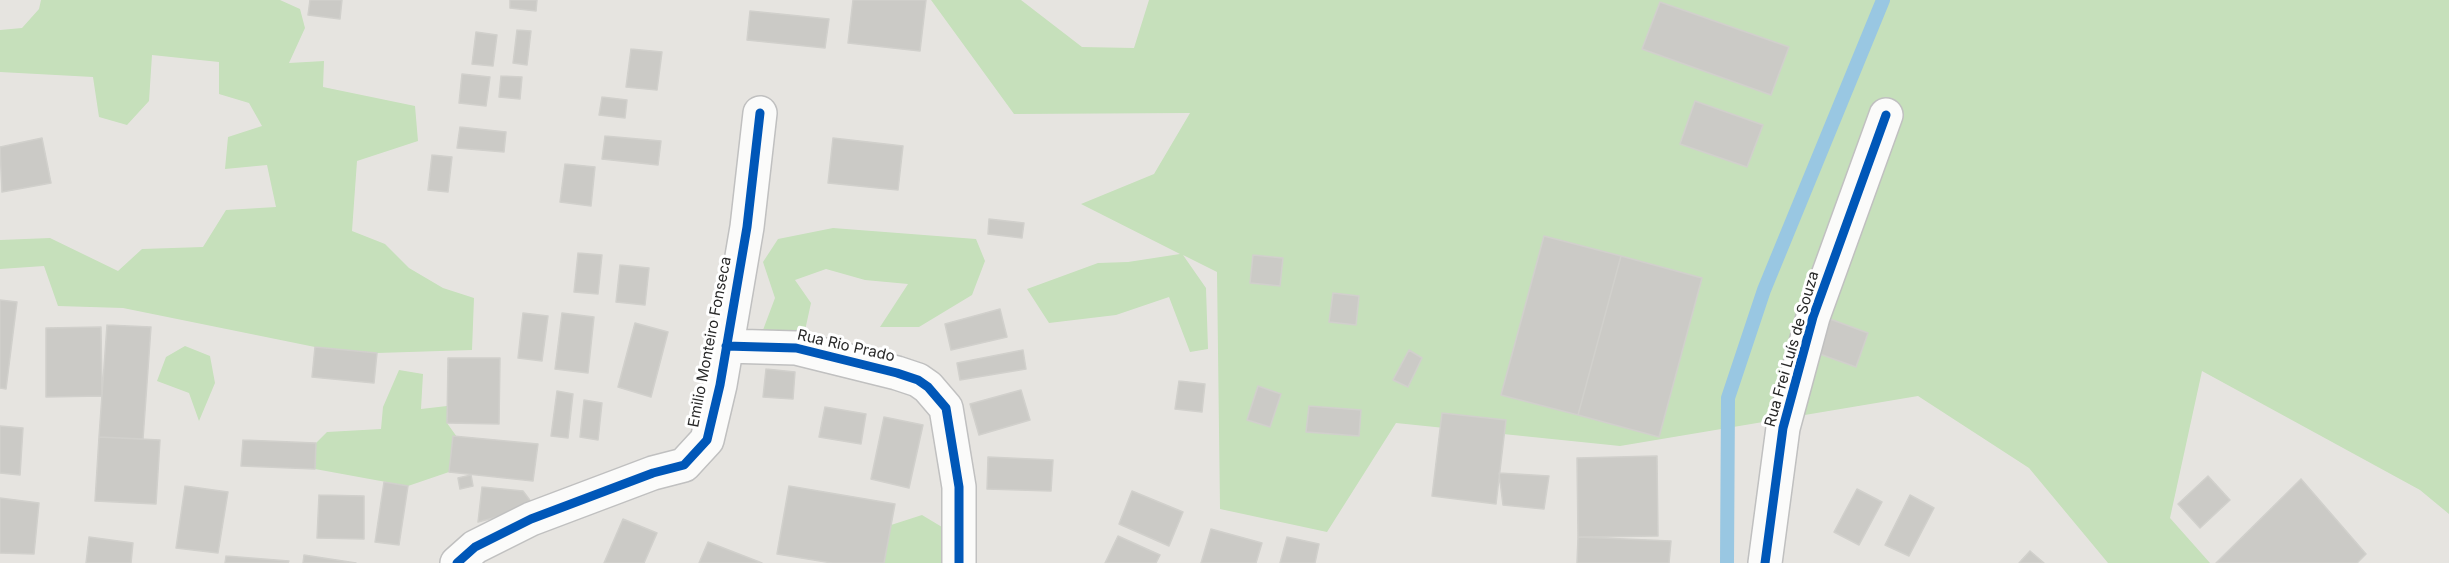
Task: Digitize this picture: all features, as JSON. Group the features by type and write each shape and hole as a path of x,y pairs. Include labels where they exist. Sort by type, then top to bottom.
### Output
{"street":[{"name":"Emilio Monteiro Fonseca","path":"457,563 475,547 531,519 653,473 684,465 707,440 747,227 760,113"},
{"name":"Rua Frei Luís de Souza","path":"1765,563 1783,428 1792,394 1814,316 1886,115"},
{"name":"Rua Rio Prado","path":"726,346 796,348 897,373 918,380 928,387 946,408 959,487 958,563"}],"green space":[{"path":"41,0 280,0 300,9 305,28 289,63 324,61 323,87 415,106 418,141 357,161 352,231 385,244 409,268 443,288 474,298 472,350 377,353 315,347 123,308 58,306 44,266 0,269 0,240 50,238 118,271 142,249 203,247 226,210 276,207 267,165 225,169 228,137 262,126 249,103 219,94 219,62 152,55 149,101 127,125 99,117 93,77 0,72 0,30 22,28 39,9"},
{"path":"931,0 1021,0 1082,47 1134,48 1149,0 2449,0 2449,514 2420,490 2202,371 2170,518 2210,563 2108,563 2029,468 1918,396 1620,446 1396,423 1327,532 1220,509 1217,272 1183,255 1206,288 1208,349 1190,352 1169,297 1116,315 1049,323 1027,289 1098,263 1128,262 1180,254 1081,204 1154,174 1190,113 1014,114"},
{"path":"833,228 976,239 985,261 972,295 919,327 880,327 908,284 865,280 826,269 795,280 811,303 804,335 763,330 775,298 763,262 778,239"},
{"path":"185,346 210,356 215,383 199,421 189,393 157,381 166,357"},
{"path":"399,370 423,374 421,409 447,406 447,423 457,437 449,472 408,486 315,469 316,443 327,432 381,429 383,407"},
{"path":"922,515 947,530 957,563 884,563 891,525"}],"building":[{"path":"310,0 342,0 340,19 308,15"},
{"path":"510,0 537,0 536,11 510,8"},
{"path":"853,0 926,0 920,51 848,43"},
{"path":"1660,2 1789,47 1771,95 1642,49"},
{"path":"750,11 829,19 825,48 747,40"},
{"path":"517,30 531,31 527,65 513,63"},
{"path":"476,32 497,35 493,66 472,64"},
{"path":"631,49 662,52 657,90 626,87"},
{"path":"462,74 490,77 486,106 459,103"},
{"path":"501,76 522,77 520,99 499,97"},
{"path":"602,97 627,100 625,118 599,115"},
{"path":"1695,101 1763,125 1747,167 1680,144"},
{"path":"460,127 506,132 504,152 457,148"},
{"path":"605,136 661,141 658,165 602,159"},
{"path":"42,138 51,183 2,192 0,147"},
{"path":"833,138 903,146 898,190 828,183"},
{"path":"432,155 452,157 448,192 428,190"},
{"path":"565,164 595,167 591,206 560,202"},
{"path":"989,219 1024,223 1022,238 988,234"},
{"path":"1544,236 1621,256 1578,415 1501,395"},
{"path":"578,253 602,255 598,294 574,292"},
{"path":"1253,255 1283,258 1280,286 1250,283"},
{"path":"1621,256 1702,278 1659,437 1578,415"},
{"path":"620,265 649,268 645,305 616,302"},
{"path":"1333,293 1359,296 1356,325 1329,322"},
{"path":"0,300 17,302 6,389 0,388"},
{"path":"1000,309 1007,337 951,350 945,324"},
{"path":"523,313 548,316 542,361 518,358"},
{"path":"562,313 594,317 588,373 555,369"},
{"path":"1830,319 1868,333 1856,367 1817,353"},
{"path":"635,323 668,332 651,397 618,387"},
{"path":"107,325 151,327 143,439 99,437"},
{"path":"101,327 102,396 46,397 46,328"},
{"path":"315,347 377,353 374,383 312,377"},
{"path":"1023,350 1026,369 960,380 957,363"},
{"path":"1409,350 1422,358 1408,387 1393,380"},
{"path":"448,358 500,358 499,424 447,423"},
{"path":"766,369 795,372 793,399 763,397"},
{"path":"1179,381 1205,384 1202,412 1175,409"},
{"path":"1258,386 1281,394 1270,427 1247,420"},
{"path":"1021,390 1030,420 979,435 970,404"},
{"path":"557,391 573,394 568,438 551,436"},
{"path":"584,400 602,403 598,440 580,437"},
{"path":"1309,406 1361,410 1359,436 1306,432"},
{"path":"825,407 866,414 861,444 819,437"},
{"path":"1442,413 1506,420 1496,504 1432,496"},
{"path":"884,417 923,425 909,488 871,479"},
{"path":"0,426 23,428 20,475 0,473"},
{"path":"453,436 538,444 533,481 449,472"},
{"path":"99,437 160,440 156,504 95,501"},
{"path":"243,440 316,443 315,469 241,466"},
{"path":"1657,456 1658,536 1578,537 1577,458"},
{"path":"988,457 1053,460 1051,491 987,489"},
{"path":"1499,473 1549,476 1544,509 1503,505"},
{"path":"471,475 473,486 460,489 458,478"},
{"path":"2208,476 2230,500 2200,528 2178,504"},
{"path":"2301,479 2366,554 2357,563 2216,563"},
{"path":"384,482 408,486 399,545 375,542"},
{"path":"185,486 228,492 218,553 176,548"},
{"path":"789,486 895,504 884,563 832,563 777,554"},
{"path":"482,487 523,491 535,507 478,522"},
{"path":"1857,489 1882,502 1859,545 1834,532"},
{"path":"1132,491 1183,512 1169,546 1119,524"},
{"path":"319,495 364,496 364,539 317,538"},
{"path":"1910,495 1934,508 1909,556 1885,545"},
{"path":"0,498 39,503 34,554 0,553"},
{"path":"623,519 657,533 644,563 604,563"},
{"path":"1211,529 1262,543 1256,563 1201,563"},
{"path":"1118,536 1160,555 1156,563 1105,563"},
{"path":"89,537 133,543 131,563 86,563"},
{"path":"1287,537 1319,544 1315,563 1280,563"},
{"path":"1578,537 1671,541 1669,563 1577,563"},
{"path":"708,542 762,563 699,563"},
{"path":"2030,551 2044,563 2019,563"},
{"path":"304,555 356,563 303,563"},
{"path":"226,556 289,561 288,563 225,563"}],"waterway":[{"path":"1727,563 1728,398 1764,290 1883,0"}],"cycle path":[{"path":"457,563 475,547 531,519 653,473 684,465 707,440 720,385 747,227 760,113"},
{"path":"1765,563 1783,428 1813,317 1886,115"},
{"path":"726,346 796,348 897,373 918,380 928,387 946,408 959,487 959,563"}]}
